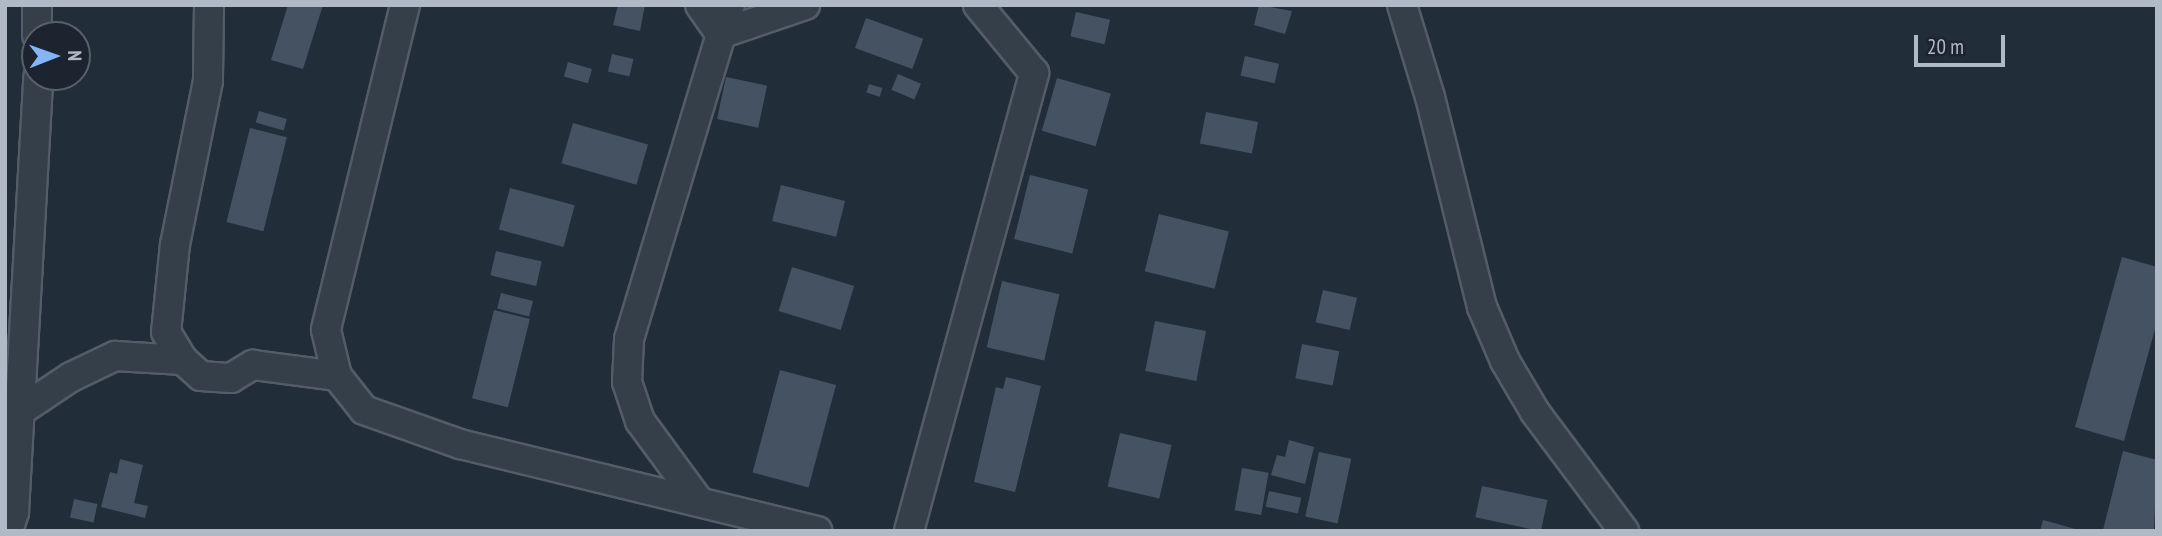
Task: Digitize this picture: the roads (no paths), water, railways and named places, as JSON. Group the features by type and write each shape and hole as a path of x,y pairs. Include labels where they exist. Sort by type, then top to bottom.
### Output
{"street":[{"path":"209,5 208,81 168,294 166,332 183,360 201,376 231,377 253,365 337,376"},
{"path":"405,5 326,330 337,376 365,410 460,444 818,531"},
{"path":"700,5 720,34"},
{"path":"698,500 640,421 626,382 629,339 730,5"},
{"path":"720,34 805,5"},
{"path":"909,531 1034,73 978,5"},
{"path":"1402,5 1430,97 1482,307 1505,361 1535,412 1624,531"},
{"path":"8,531 14,512 36,91"},
{"path":"18,413 71,377 115,356 183,360"}]}
